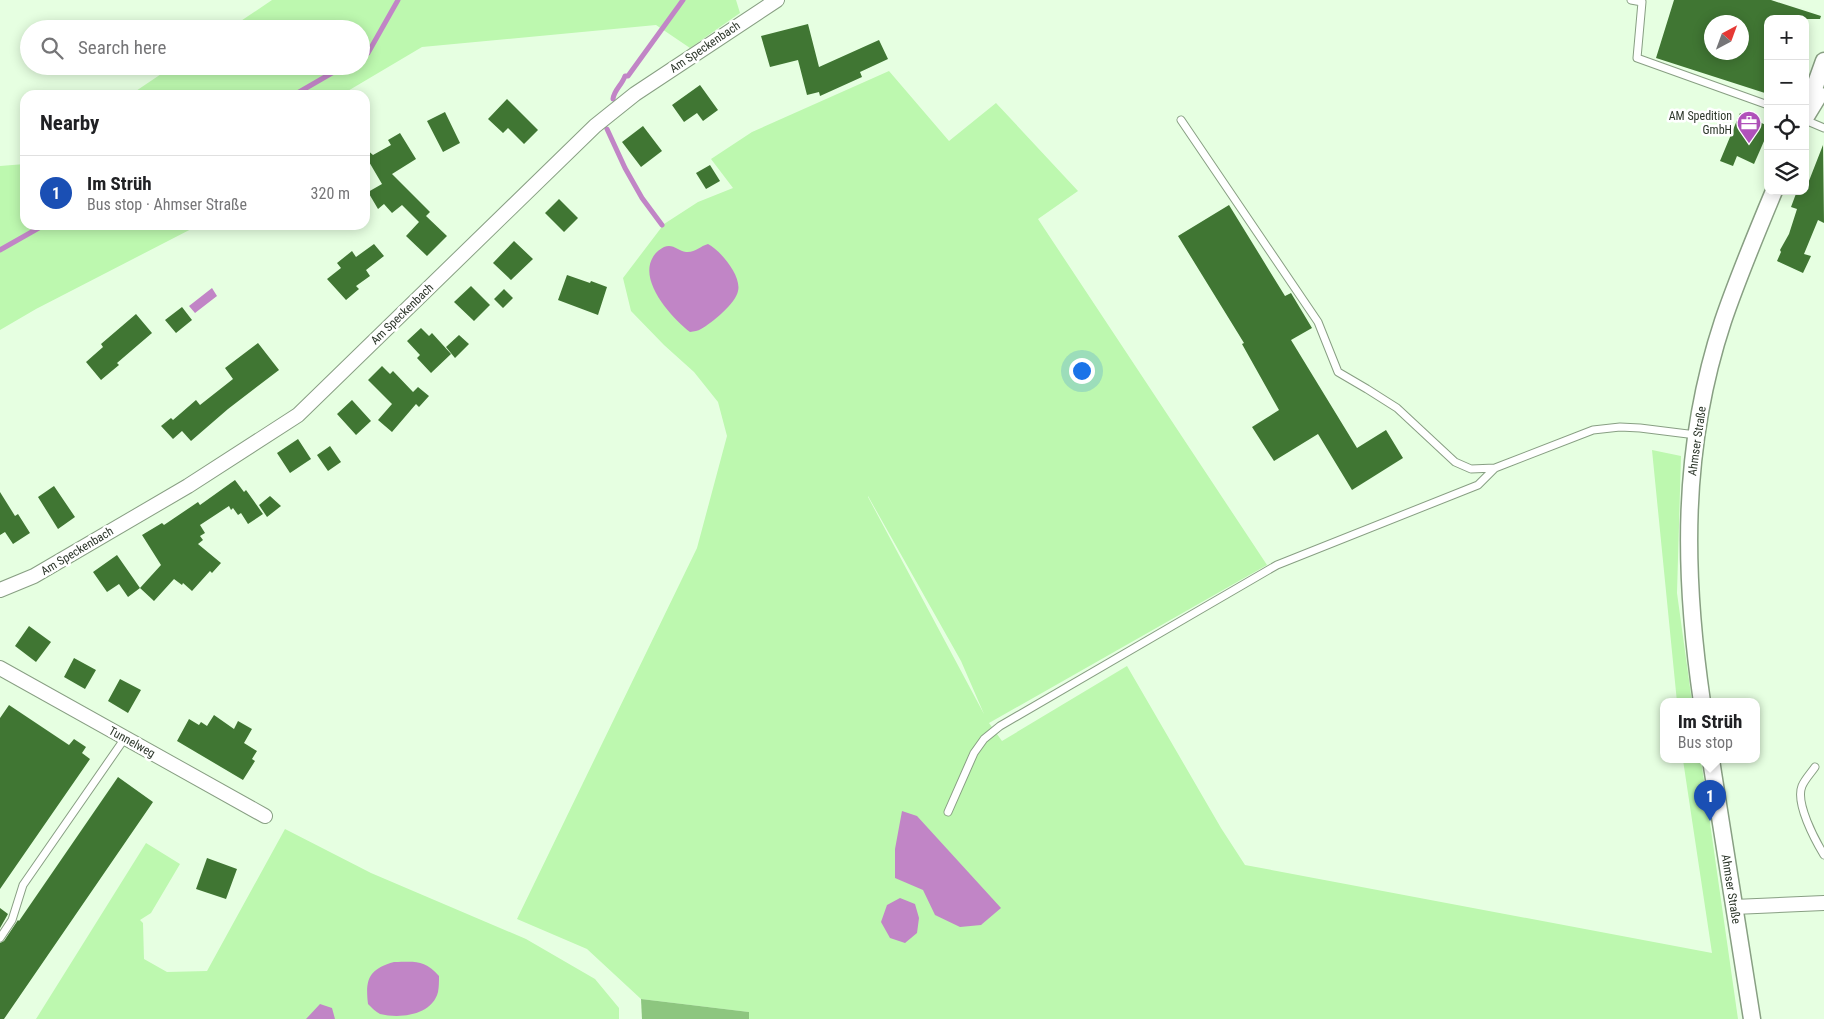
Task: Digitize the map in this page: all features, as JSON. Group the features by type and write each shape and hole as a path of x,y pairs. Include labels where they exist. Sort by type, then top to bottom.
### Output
{"street":[{"name":"Am Speckenbach","path":"0,590 42,571 188,486 298,415 594,126 635,94 777,0"},
{"path":"1813,102 1815,86 1824,61"},
{"path":"1809,110 1824,87"},
{"name":"Ahmser Straße","path":"1702,698 1690,604 1688,542 1690,485 1696,435 1708,377 1723,322 1772,195"},
{"name":"Tunnelweg","path":"0,668 265,816"},
{"name":"Ahmser Straße","path":"1711,763 1752,1019"},
{"path":"1734,907 1824,903"}],"lane":[{"path":"1631,0 1642,2 1637,58 1764,104"},
{"path":"1182,120 1318,322 1338,372 1397,408 1455,462 1471,469 1495,468"},
{"path":"1809,121 1824,128"},
{"path":"948,812 974,753 984,739 1000,726 1277,565 1478,485 1495,468 1593,430 1620,427 1696,435"},
{"path":"0,938 12,920 23,885 125,738"},
{"path":"1815,767 1801,790 1808,825 1824,855"}],"green space":[{"path":"272,0 736,0 740,13 690,48 656,25 422,47 349,90 137,90 160,75 370,75 370,20 242,20"},
{"path":"889,71 949,141 996,103 1078,191 1038,219 1267,565 989,723 1002,741 1127,666 1221,828 1245,865 1712,953 1683,763 1701,763 1738,1019 749,1019 749,1012 641,999 587,949 517,919 697,548 727,436 718,402 694,372 631,311 623,278 664,224 698,202 733,188 711,159 752,132","holes":["868,496 961,661 984,714 868,497"]},
{"path":"20,164 20,230 189,230 36,309 0,330 0,166"},
{"path":"1652,450 1681,456 1677,593 1691,698 1677,698"},
{"path":"285,829 371,873 526,939 595,979 619,1008 619,1019 36,1019 146,843 180,864 151,913 140,920 143,923 144,959 167,972 207,971"},
{"path":"641,999 749,1012 749,1019 642,1019"}],"shaded area":[{"path":"708,244 729,264 737,278 738,291 733,301 717,318 700,330 690,332 675,318 659,298 653,288 650,267 654,256 664,247 670,246 689,252"},
{"path":"212,288 217,296 195,313 189,306"},
{"path":"902,811 917,816 1001,908 981,925 960,927 935,915 923,890 895,878 895,849"},
{"path":"900,898 915,904 919,918 917,933 905,943 890,938 881,922 887,905"},
{"path":"394,962 424,964 439,976 438,992 435,1000 429,1006 415,1014 397,1016 380,1014 368,1004 367,988 370,976 379,968"},
{"path":"320,1004 332,1008 335,1019 306,1019"}],"building":[{"path":"1674,0 1771,0 1821,16 1820,19 1809,19 1809,15 1764,15 1764,93 1656,58"},
{"path":"808,24 819,67 879,40 888,59 860,72 862,77 820,96 819,92 807,95 798,60 770,67 761,36"},
{"path":"700,85 718,110 703,121 697,113 684,122 672,105"},
{"path":"507,99 538,130 524,144 508,128 503,133 488,119"},
{"path":"445,112 460,143 443,152 427,121"},
{"path":"1740,113 1764,124 1764,141 1754,164 1737,156 1733,166 1720,161"},
{"path":"643,126 662,151 641,167 622,142"},
{"path":"400,133 416,159 392,174 430,212 426,216 447,236 427,256 406,236 419,222 402,205 392,213 384,204 378,209 370,195 370,191 382,184 370,164 370,152 373,155 391,145 388,140"},
{"path":"1823,145 1824,223 1818,220 1804,254 1811,256 1803,273 1777,261 1780,250 1789,234 1797,209 1791,207 1796,195 1809,195 1809,181"},
{"path":"710,165 720,181 706,189 696,173"},
{"path":"559,199 578,218 564,232 545,213"},
{"path":"1229,205 1285,296 1291,293 1312,328 1291,340 1357,448 1386,430 1403,458 1352,490 1318,434 1274,461 1252,427 1279,410 1242,344 1244,343 1178,236"},
{"path":"514,241 533,259 511,280 493,263"},
{"path":"374,244 384,256 366,270 370,276 356,286 359,289 346,300 327,279 341,268 337,263 352,251 356,257"},
{"path":"567,275 607,287 598,315 558,300"},
{"path":"471,286 490,305 474,321 454,302"},
{"path":"504,289 513,298 503,308 494,299"},
{"path":"182,307 192,320 176,333 165,320"},
{"path":"136,314 152,333 117,363 119,365 101,380 86,362 103,347 101,344"},
{"path":"421,328 429,336 432,333 451,354 431,373 417,358 420,355 407,341"},
{"path":"459,335 469,344 455,358 446,347"},
{"path":"258,343 279,370 228,409 191,441 182,431 173,439 161,426 171,418 173,420 196,400 200,405 233,379 225,368"},
{"path":"382,366 390,374 393,371 413,392 418,387 429,396 419,407 416,404 392,432 378,420 392,404 368,380"},
{"path":"352,400 371,421 356,435 337,414"},
{"path":"298,439 311,459 290,473 277,453"},
{"path":"330,446 341,462 328,471 317,455"},
{"path":"235,480 244,492 246,490 263,514 248,524 241,513 238,515 229,506 200,525 205,533 200,536 203,540 198,544 221,563 212,573 210,571 192,591 183,583 182,585 174,579 154,601 140,588 161,565 142,535 162,523 164,525 198,502 200,505"},
{"path":"54,486 75,517 58,529 38,497"},
{"path":"0,492 15,516 18,514 30,533 13,544 5,532 0,535"},
{"path":"270,496 281,506 267,517 259,505"},
{"path":"117,555 140,588 128,597 119,584 107,592 93,572"},
{"path":"29,626 51,642 36,662 15,646"},
{"path":"74,658 96,670 85,689 64,677"},
{"path":"120,679 141,690 128,713 108,701"},
{"path":"9,705 69,745 74,739 86,747 82,753 90,759 0,889 0,718"},
{"path":"214,715 234,729 238,721 252,729 244,743 257,751 252,759 255,761 243,780 177,741 189,719 199,725 201,722 207,726"},
{"path":"118,777 153,802 4,1019 0,1019 0,943 4,941 19,921"},
{"path":"207,858 237,869 226,899 196,889"},
{"path":"0,908 8,914 0,928"}],"waterway":[{"path":"370,49 398,0"},
{"path":"613,99 625,76 628,76 683,0"},
{"path":"303,90 328,75"},
{"path":"607,129 625,168 642,198 662,225"},
{"path":"0,250 35,230"}],"place":[{"name":"AM Spedition GmbH","path":"1749,144"},
{"name":"Im Strüh","path":"1710,821"}]}
